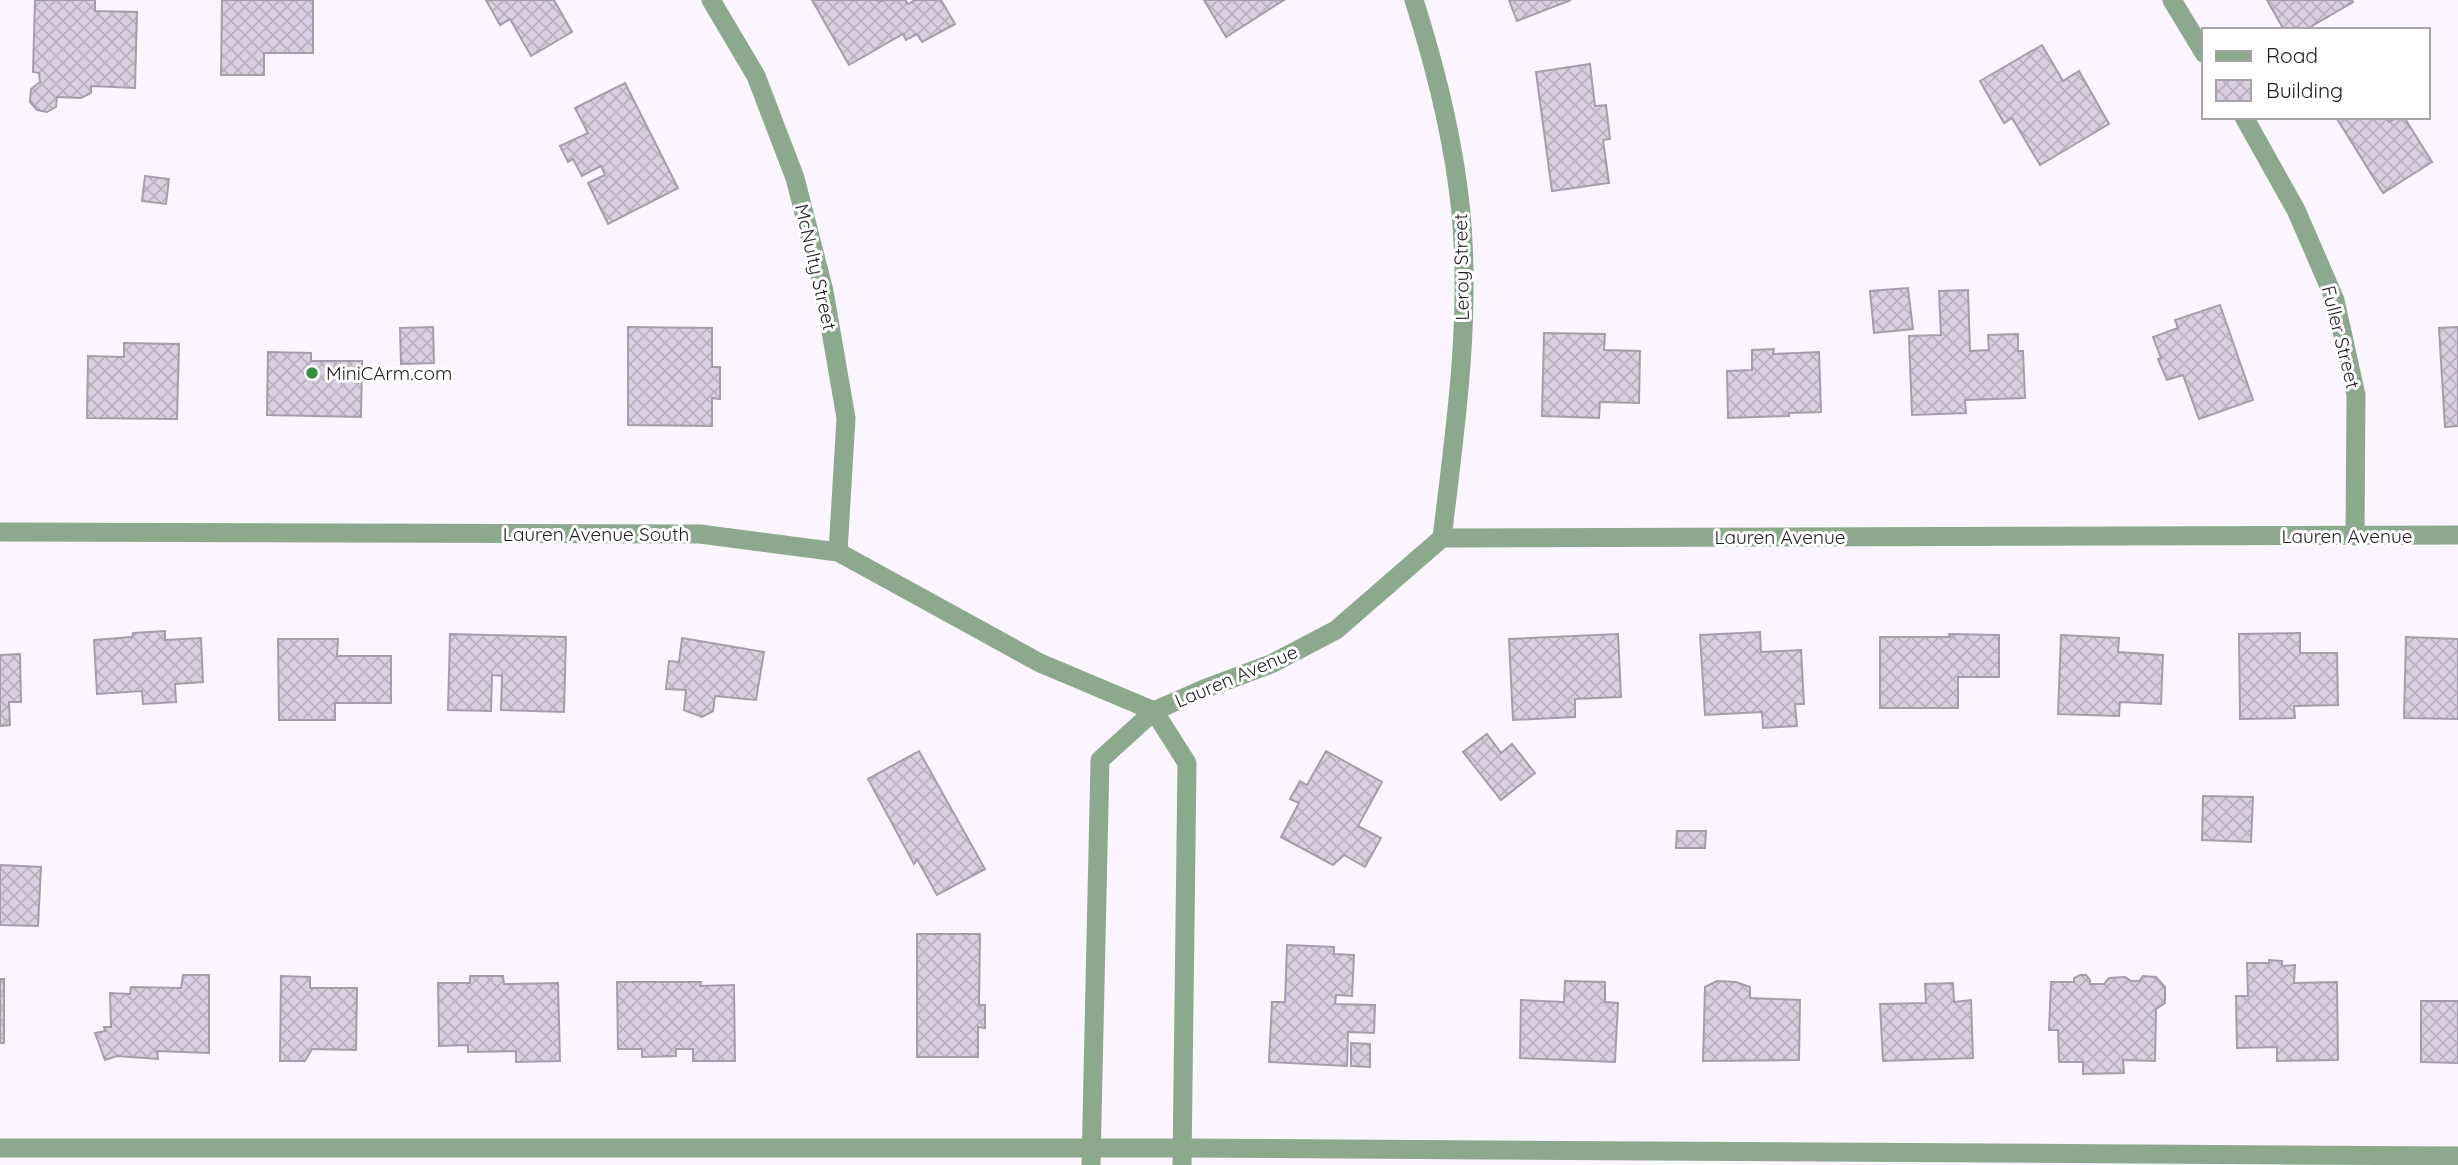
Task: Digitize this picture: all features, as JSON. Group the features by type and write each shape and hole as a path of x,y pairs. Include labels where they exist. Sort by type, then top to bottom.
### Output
{"street":[{"name":"McNulty Street","path":"712,0 756,75 795,178 824,291 846,418 838,552"},
{"name":"Leroy Street","path":"1413,0 1430,51 1447,124 1461,214 1463,311 1457,410 1442,538"},
{"path":"2172,0 2202,50"},
{"name":"Fuller Street","path":"2245,119 2296,209 2335,300 2356,395 2355,536"},
{"name":"Lauren Avenue South","path":"0,532 700,534 838,552 1040,663 1153,711"},
{"name":"Lauren Avenue","path":"1092,1157 1100,760 1153,711 1270,664 1336,630 1442,538 2458,536"},
{"name":"Lauren Avenue","path":"1153,711 1187,763 1182,1156"},
{"path":"0,1148 1092,1157 2458,1156"}],"building":[{"path":"35,0 95,0 95,11 137,12 135,88 91,86 91,93 81,98 57,97 56,107 47,112 37,110 30,102 31,89 40,82 39,73 33,72"},
{"path":"222,0 313,0 313,53 264,53 264,75 221,75"},
{"path":"486,0 554,0 572,32 531,56 510,19 500,25"},
{"path":"812,0 905,0 908,4 915,0 941,0 955,24 922,42 917,34 906,40 903,34 849,65"},
{"path":"1204,0 1284,0 1226,37"},
{"path":"1509,0 1571,0 1517,21"},
{"path":"2267,0 2353,2 2308,28 2283,28"},
{"path":"2042,45 2063,81 2079,71 2109,124 2040,165 2012,118 2004,123 1980,81"},
{"path":"1590,64 1595,106 1606,105 1610,139 1603,140 1609,183 1552,191 1536,72"},
{"path":"625,83 678,188 608,224 588,183 605,175 601,166 582,176 573,159 568,162 560,146 588,133 575,108"},
{"path":"2337,119 2387,119 2389,122 2405,119 2432,162 2383,193"},
{"path":"145,176 169,179 166,204 142,201"},
{"path":"1908,288 1913,329 1874,333 1870,291"},
{"path":"1968,290 1970,351 1989,350 1988,335 2018,334 2018,351 2023,351 2025,398 1965,400 1966,413 1912,415 1909,336 1941,335 1939,291"},
{"path":"2220,305 2253,400 2199,419 2183,375 2167,380 2153,337 2178,328 2175,320"},
{"path":"433,327 434,363 401,364 400,328"},
{"path":"628,327 712,328 712,367 720,367 720,399 712,398 712,426 628,425"},
{"path":"2458,327 2458,426 2445,427 2439,328"},
{"path":"1544,333 1605,334 1604,350 1640,351 1639,403 1600,402 1599,418 1542,416"},
{"path":"124,343 179,344 177,419 87,418 88,356 124,357"},
{"path":"1774,349 1773,354 1819,352 1821,412 1728,418 1727,371 1752,370 1752,350"},
{"path":"268,352 311,353 311,361 362,361 361,417 267,415"},
{"path":"165,631 165,640 201,638 203,682 175,684 176,702 143,704 142,691 97,694 94,640"},
{"path":"1760,632 1761,652 1801,650 1804,704 1795,704 1797,726 1763,728 1762,712 1705,715 1700,635"},
{"path":"2300,633 2300,653 2337,653 2338,705 2294,706 2295,718 2240,719 2239,634"},
{"path":"450,634 566,637 564,712 501,710 502,676 492,675 491,711 448,710"},
{"path":"1618,634 1621,697 1575,699 1575,717 1513,720 1509,639"},
{"path":"1949,634 1999,635 1999,677 1958,677 1958,708 1880,708 1880,637 1950,637"},
{"path":"2061,635 2119,638 2118,652 2163,655 2161,704 2120,702 2119,716 2058,714"},
{"path":"2406,637 2458,639 2458,719 2404,718"},
{"path":"682,638 764,652 756,700 715,696 713,711 702,717 684,710 686,690 666,689 669,661 679,662"},
{"path":"278,639 338,639 337,656 391,656 391,703 335,703 335,720 279,720"},
{"path":"20,654 21,702 9,702 10,725 0,726 0,655"},
{"path":"1487,734 1501,753 1512,744 1535,773 1501,800 1463,752"},
{"path":"919,751 985,869 937,895 917,859 914,864 868,779"},
{"path":"1326,751 1382,782 1358,826 1381,838 1365,867 1344,855 1333,865 1281,837 1299,803 1290,799 1300,781 1307,785"},
{"path":"2203,796 2253,797 2251,842 2202,840"},
{"path":"1677,831 1706,831 1705,848 1676,848"},
{"path":"0,865 41,867 38,926 0,925"},
{"path":"917,934 980,934 979,1005 985,1005 985,1028 978,1027 978,1057 917,1057"},
{"path":"1287,945 1334,947 1334,954 1354,955 1352,996 1336,995 1335,1004 1375,1005 1374,1033 1348,1032 1347,1066 1269,1062 1272,1002 1285,1002"},
{"path":"2269,960 2282,961 2282,966 2295,965 2294,983 2337,982 2338,1060 2277,1061 2277,1047 2237,1048 2236,996 2248,996 2247,963 2269,963"},
{"path":"183,975 209,975 209,1053 157,1051 158,1059 117,1056 105,1060 95,1033 105,1031 104,1027 111,1027 110,993 130,994 131,987 181,988"},
{"path":"2086,975 2090,984 2104,984 2109,978 2125,977 2131,981 2139,981 2143,976 2156,977 2165,987 2165,1003 2156,1009 2155,1061 2123,1060 2124,1073 2083,1074 2083,1062 2059,1062 2058,1030 2049,1030 2051,982 2074,982 2074,978"},
{"path":"281,976 310,977 310,988 357,988 356,1050 312,1049 305,1061 280,1061"},
{"path":"470,976 503,976 504,984 558,983 560,1061 516,1062 516,1051 468,1052 468,1045 439,1046 438,983 470,983"},
{"path":"0,979 4,979 4,1043 0,1043"},
{"path":"1565,981 1605,982 1605,1002 1618,1003 1615,1062 1520,1058 1521,1000 1564,1002"},
{"path":"1717,981 1736,982 1750,987 1750,998 1800,1000 1799,1060 1703,1061 1705,987"},
{"path":"617,982 701,982 700,986 734,985 735,1061 693,1061 693,1049 676,1049 676,1056 642,1057 642,1049 618,1049"},
{"path":"1953,983 1954,1002 1971,1000 1973,1058 1883,1061 1880,1004 1926,1003 1925,984"},
{"path":"2421,1001 2458,1001 2458,1063 2421,1062"},
{"path":"1351,1043 1370,1044 1370,1067 1351,1066"}],"place":[{"name":"MiniCArm.com","path":"312,373"}]}
